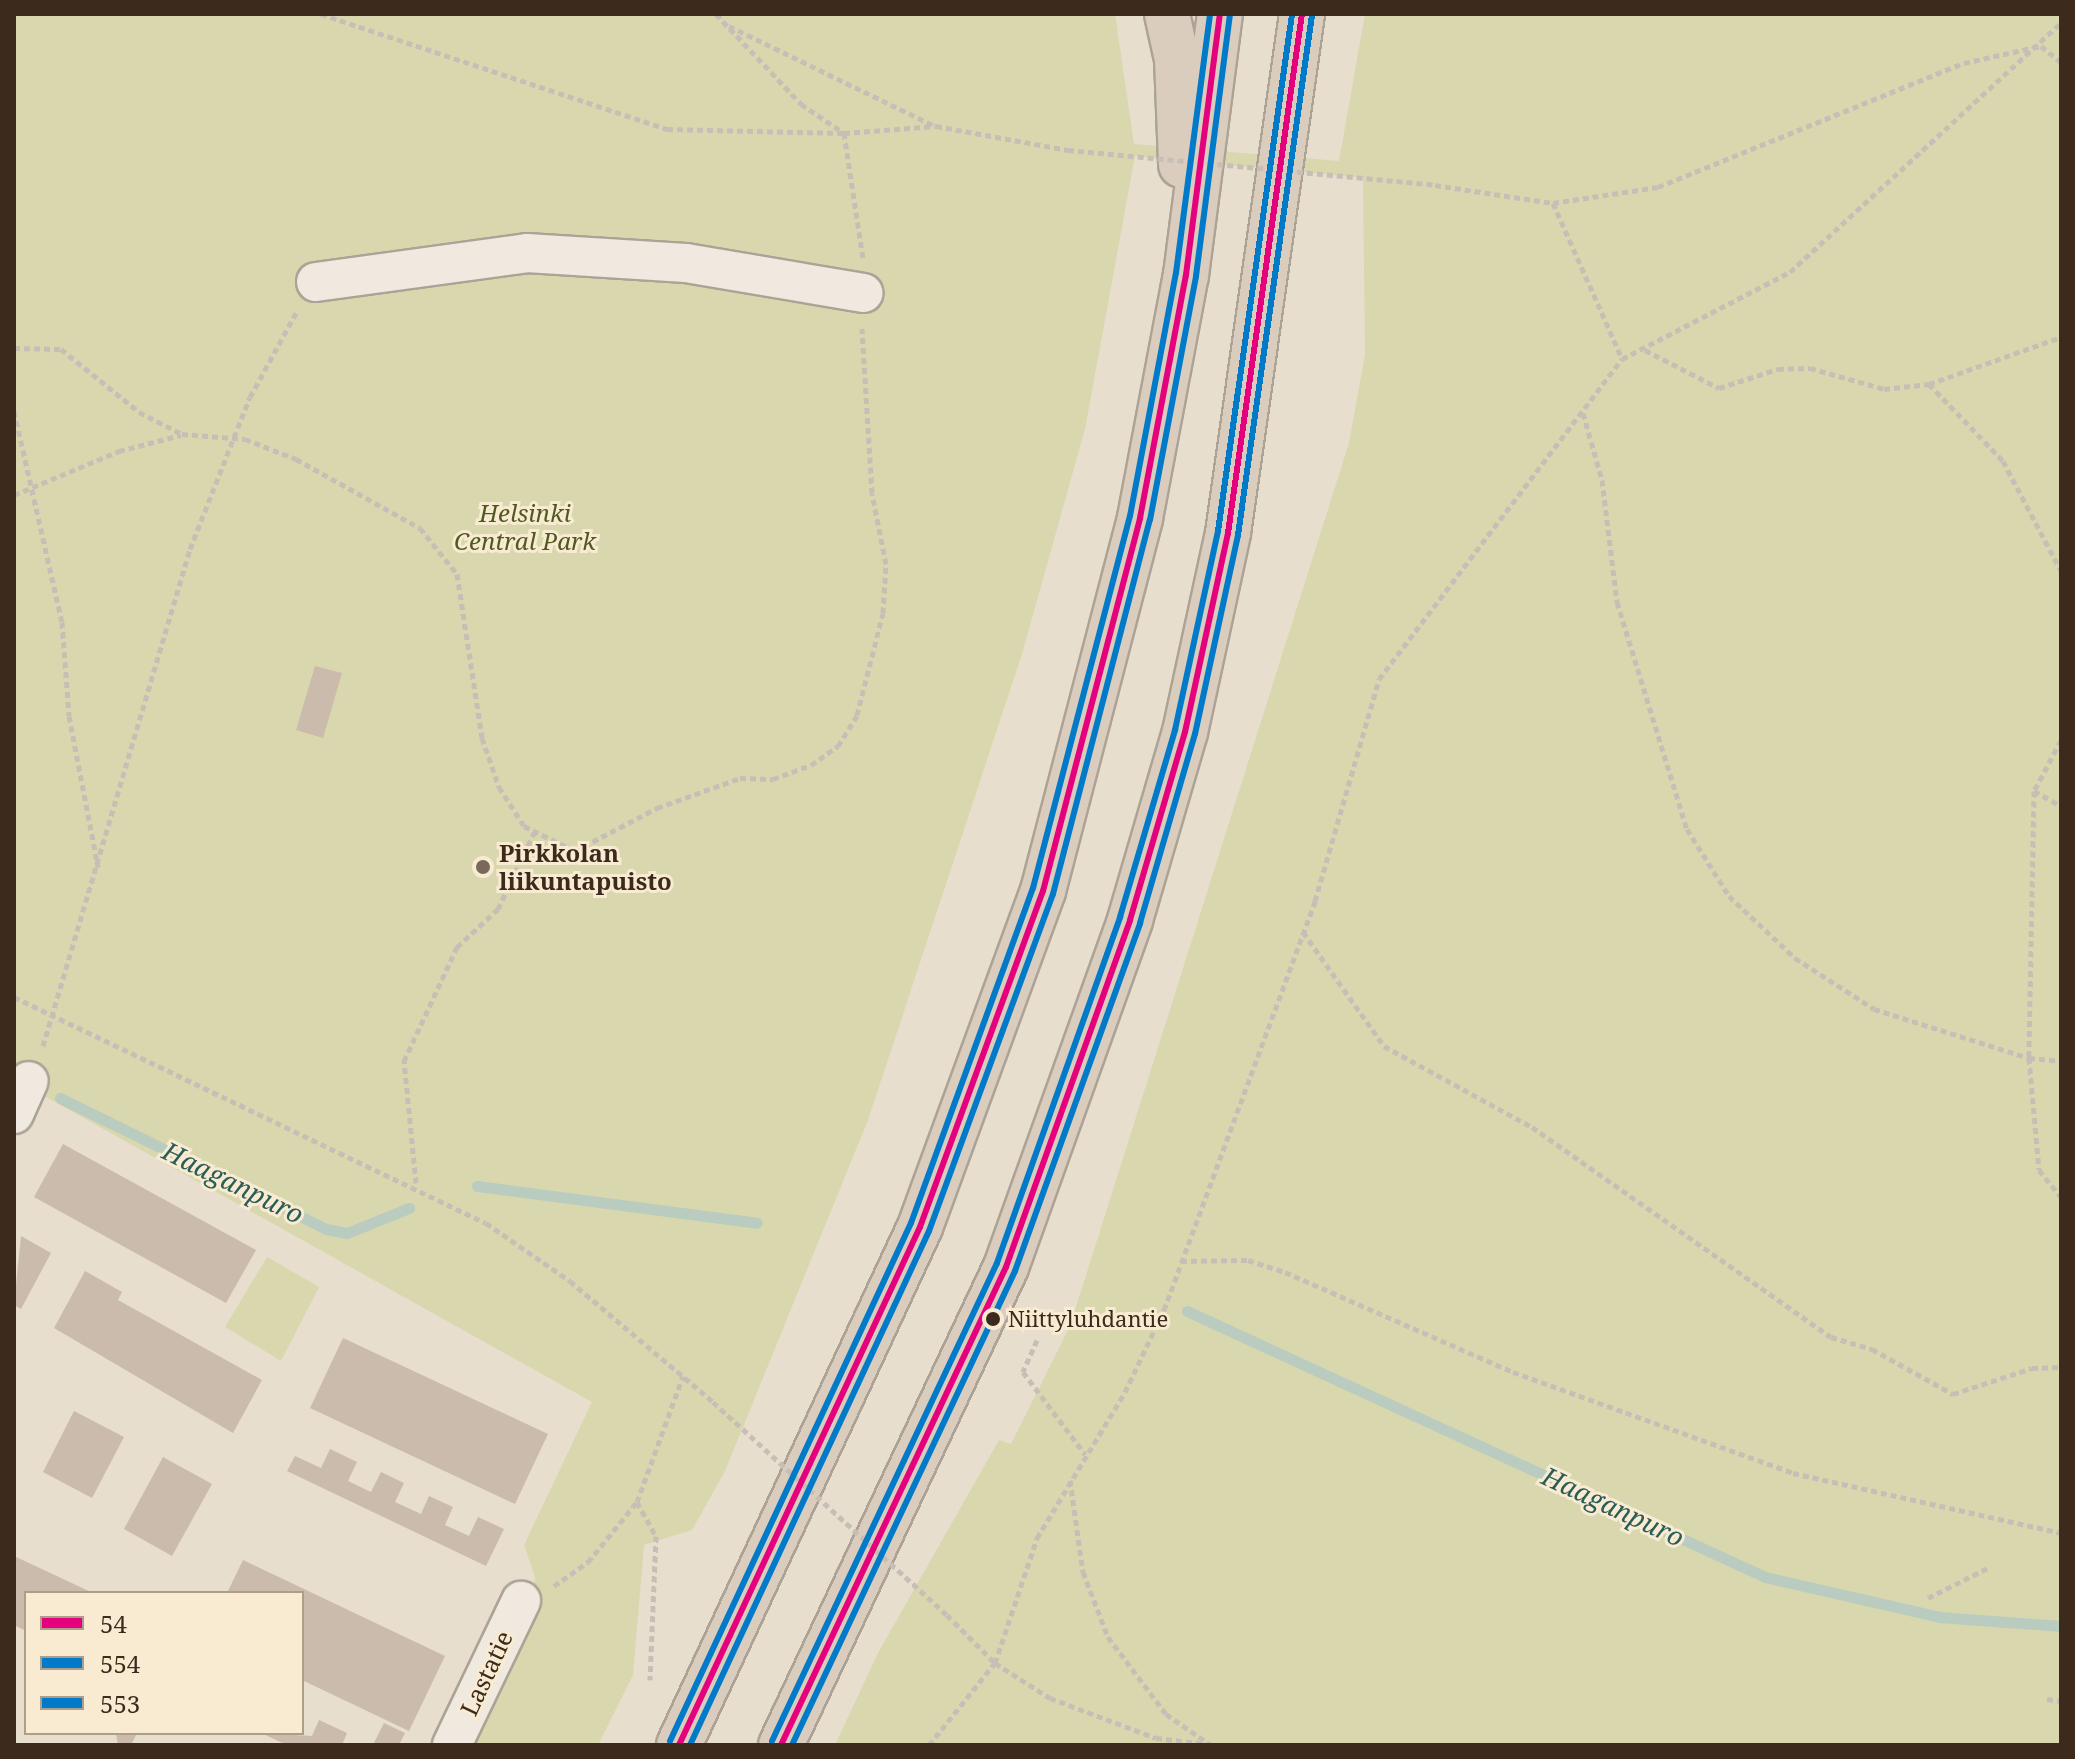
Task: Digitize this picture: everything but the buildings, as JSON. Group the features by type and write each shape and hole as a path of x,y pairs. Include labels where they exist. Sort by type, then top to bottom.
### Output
{"highway":[{"path":"1167,14 1177,59 1186,275"},
{"path":"679,1745 920,1227 989,1052 1095,710 1186,275 1220,14"},
{"path":"781,1745 1006,1267 1130,920 1185,732 1228,533 1289,136 1302,14"},
{"path":"1289,136 1320,14"}],"street":[{"path":"316,282 527,253 686,263 863,293"},
{"name":"Lastatie","path":"452,1745 521,1601"}],"path":[{"path":"321,14 667,129 844,133 936,126 1068,150 1435,185 1553,203 1658,187 1964,63 2041,46"},
{"path":"14,348 61,349 139,412 182,434 230,441 245,439 296,459 420,528 441,549 466,609 482,738 499,787 534,833 575,851 596,845 657,808 740,778 773,779 838,746 857,715 885,576 869,446 863,235 844,133 801,104 716,14"},
{"path":"929,1745 995,1663 1037,1538 1070,1477 1125,1392 1181,1261 1303,932 1379,679 1622,359 1790,272 2041,46 2061,23"},
{"path":"725,24 936,126"},
{"path":"2041,46 2061,62"},
{"path":"1553,203 1622,359"},
{"path":"22,1097 55,1016 190,549 230,441 277,343 316,282"},
{"path":"1645,349 1719,388 1778,369 1810,368 1884,389 1929,384 2061,337"},
{"path":"1929,384 2003,461 2061,571"},
{"path":"14,411 33,484 98,868"},
{"path":"1583,412 1602,480 1617,602 1687,829 1729,896 1795,958 1874,1009 2029,1058 2061,1061"},
{"path":"14,495 33,484 182,434"},
{"path":"2061,740 2034,791 2029,1058 2039,1170 2061,1197"},
{"path":"2034,791 2061,806"},
{"path":"416,1183 404,1061 427,999 457,947 498,909 534,833"},
{"path":"1303,932 1384,1046 1544,1135 1831,1337 1872,1349 1953,1394 2032,1368 2061,1367"},
{"path":"14,997 416,1183 570,1281 713,1402 947,1615 995,1663 1050,1698 1169,1745"},
{"path":"1181,1261 1248,1260 1285,1272 1513,1372 1793,1473 2061,1533"},
{"path":"1037,1340 1023,1372 1085,1454"},
{"path":"521,1601 588,1562 637,1502 683,1376"},
{"path":"1070,1477 1083,1572 1108,1637 1166,1714 1208,1743"},
{"path":"637,1502 656,1536 650,1680"},
{"path":"1928,1598 1990,1567"},
{"path":"2047,1699 2061,1701"},
{"path":"1156,1738 1217,1745"}],"green space":[{"name":"Helsinki Central Park","path":"14,14 1115,14 1134,144 1339,161 1365,14 2061,14 2061,1745 835,1745 878,1653 999,1440 1011,1444 1070,1326 1349,443 1365,355 1363,178 1135,156 1085,429 1022,654 868,1120 725,1471 692,1530 644,1545 633,1675 598,1745 473,1745 532,1619 535,1577 524,1545 592,1402 14,1079"},
{"path":"267,1257 319,1287 281,1361 225,1327"}],"waterway":[{"name":"Haaganpuro","path":"60,1098 326,1229 347,1233 409,1208"},
{"name":"Haaganpuro","path":"477,1186 757,1223"},
{"name":"Haaganpuro","path":"1187,1311 1765,1577 1939,1617 2061,1626"}],"transit line":[{"name":"553","path":"670,1741 911,1223 1033,888 1130,516 1176,273 1210,14"},
{"name":"54","path":"679,1745 920,1227 1043,891 1140,518 1186,275 1220,14"},
{"name":"553","path":"772,1741 997,1263 1120,917 1175,730 1218,531 1292,14"},
{"name":"54","path":"781,1745 1006,1267 1130,920 1185,732 1228,533 1302,14"},
{"name":"554","path":"690,1745 929,1231 1053,894 1150,520 1196,276 1230,15"},
{"name":"554","path":"792,1745 1015,1271 1140,923 1195,734 1238,535 1312,15"}],"place":[{"name":"Pirkkolan liikuntapuisto","path":"483,867"},
{"name":"Niittyluhdantie","path":"993,1319"}]}
